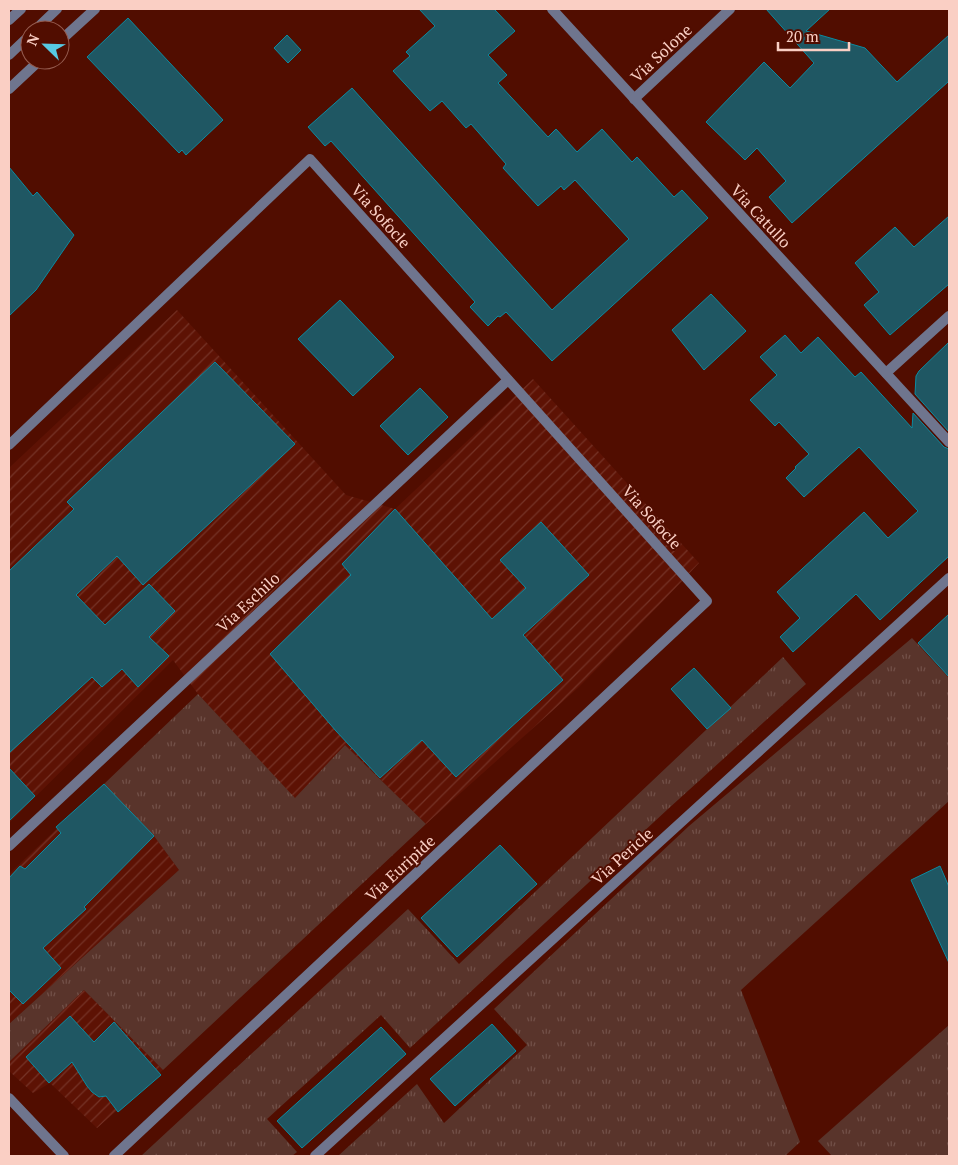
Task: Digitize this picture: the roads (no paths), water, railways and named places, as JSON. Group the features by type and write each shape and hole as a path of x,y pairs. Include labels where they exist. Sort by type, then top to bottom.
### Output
{"street":[{"path":"9,20 21,9"},
{"path":"46,20 58,9"},
{"path":"70,32 95,9"},
{"name":"Via Catullo","path":"552,9 949,442"},
{"name":"Via Solone","path":"634,99 730,9"},
{"path":"9,55 20,45"},
{"path":"9,89 29,70"},
{"name":"Via Sofocle","path":"9,445 310,159 707,601"},
{"path":"886,373 949,316"},
{"name":"Via Eschilo","path":"9,846 508,380"},
{"name":"Via Pericle","path":"314,1156 949,578"},
{"name":"Via Euripide","path":"114,1156 707,601"},
{"path":"9,1098 64,1156"}]}
